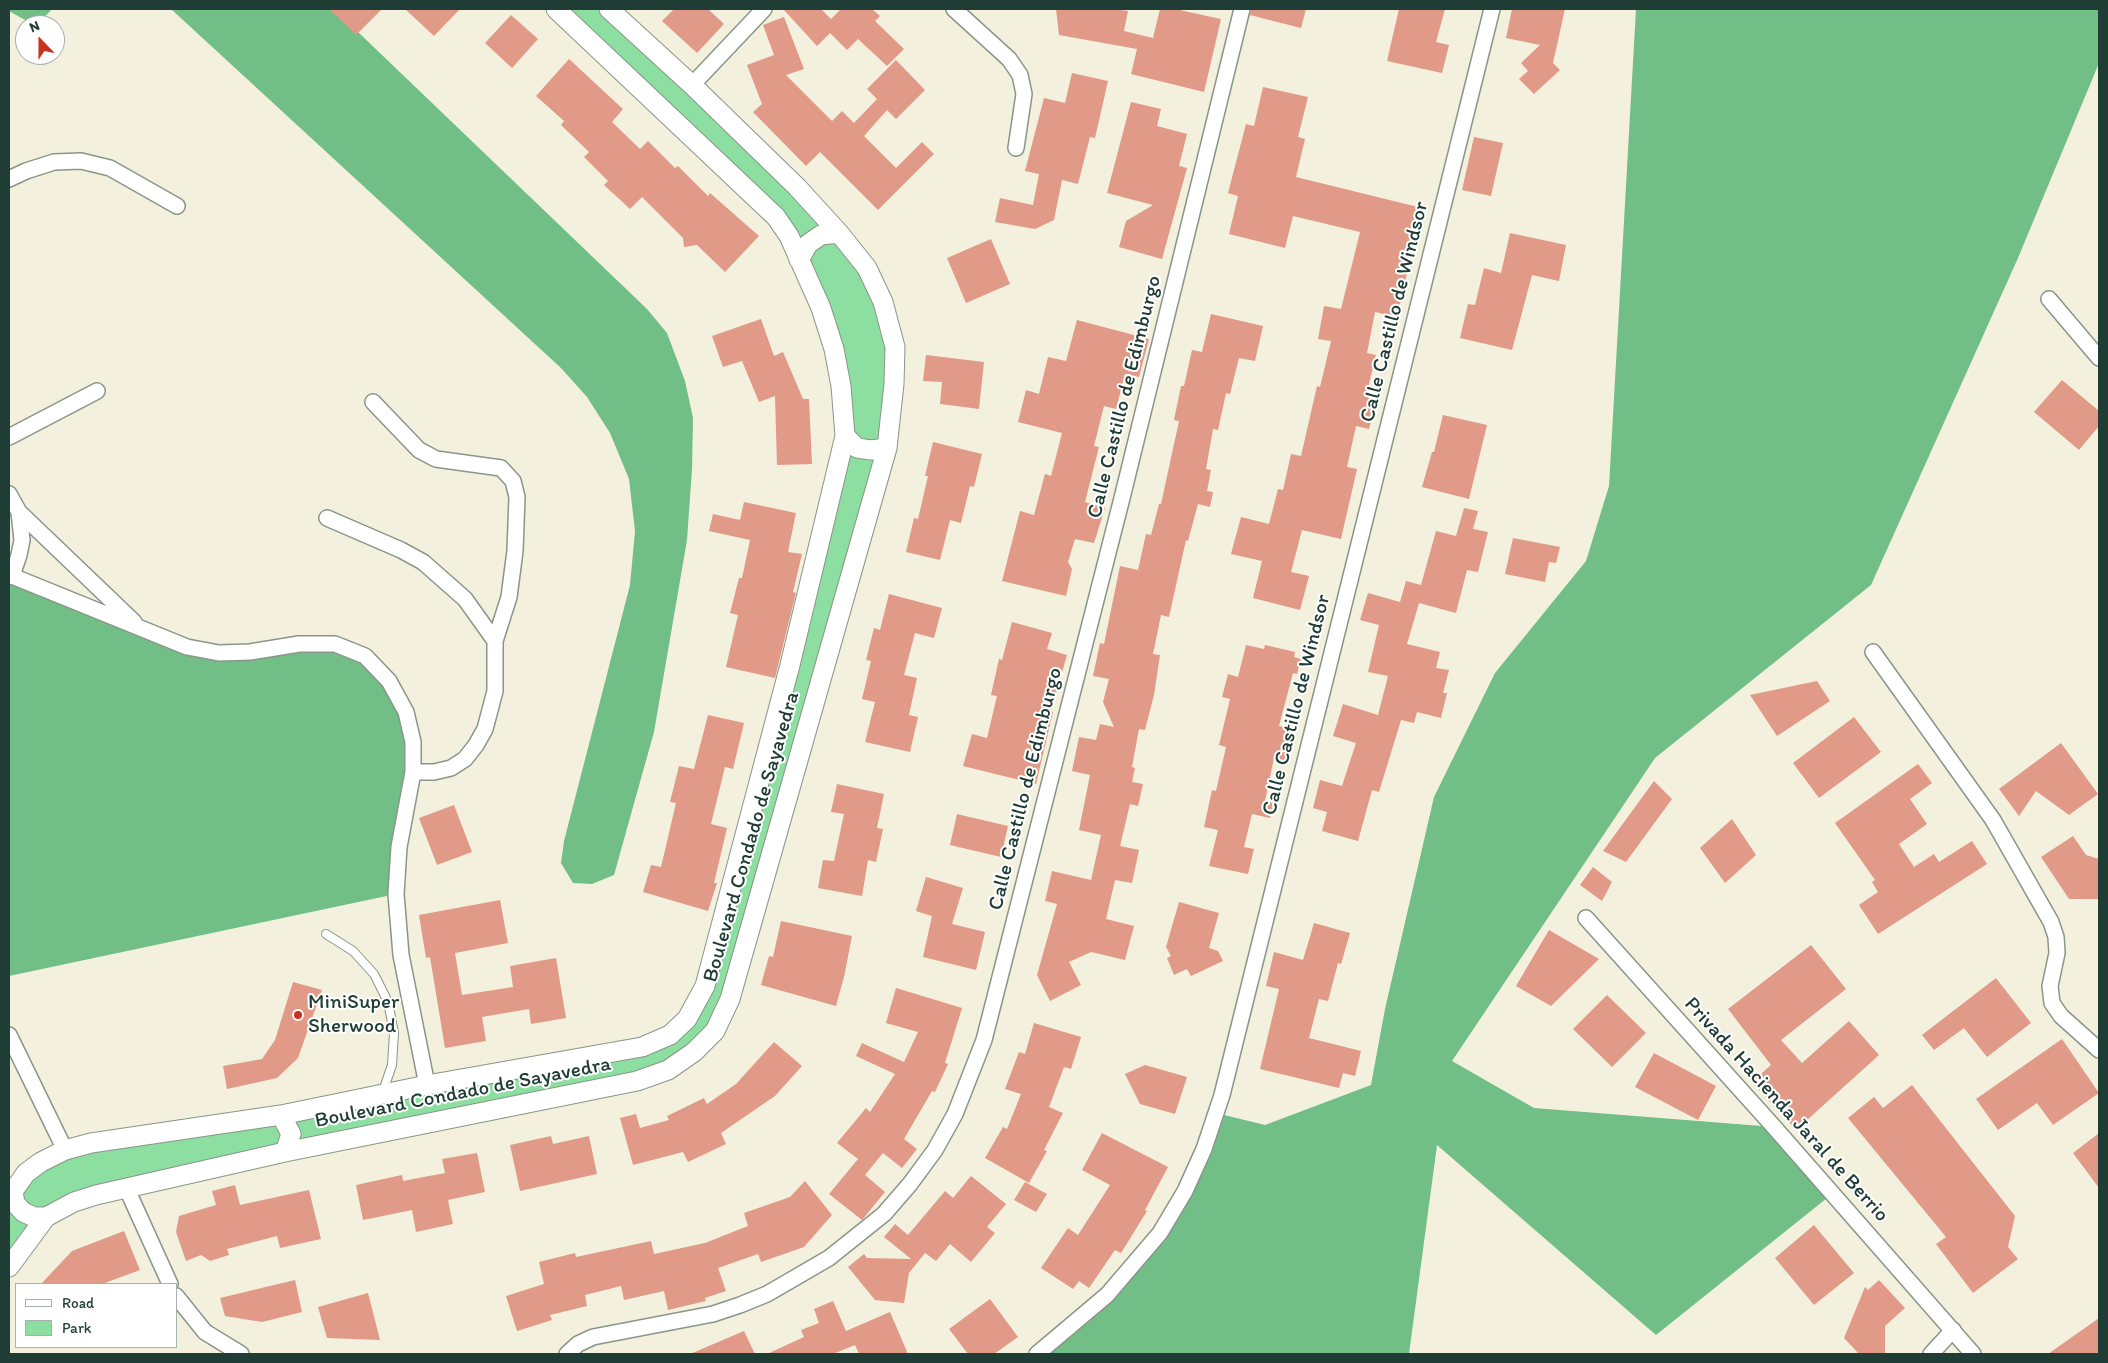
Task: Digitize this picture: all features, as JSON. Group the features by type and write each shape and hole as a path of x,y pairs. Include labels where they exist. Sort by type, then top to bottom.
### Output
{"street":[{"name":"Boulevard Condado de Sayavedra","path":"11,1194 26,1173 40,1162 65,1150 91,1142 282,1115 427,1085 642,1047 670,1035 687,1019 705,986 790,665 845,436 841,386 834,349 821,308 789,236 776,217 556,9"},
{"name":"Boulevard Condado de Sayavedra","path":"9,1267 46,1217 74,1202 126,1187 285,1152 637,1081 668,1070 694,1052 715,1031 730,999 886,448 894,384 895,347 884,302 866,268 839,233 798,187 692,85 609,9"},
{"path":"692,85 764,9"},
{"path":"954,9 1009,59 1020,75 1024,94 1016,148"},
{"name":"Calle Castillo de Edimburgo","path":"567,1354 578,1344 593,1338 713,1314 740,1305 767,1294 829,1258 862,1232 894,1202 934,1150 955,1114 984,1040 1122,498 1242,9"},
{"name":"Calle Castillo de Windsor","path":"1037,1354 1107,1295 1160,1233 1185,1191 1204,1149 1222,1096 1492,9"},
{"path":"9,179 54,162 81,161 110,168 177,206"},
{"path":"800,260 808,244 821,235 839,233"},
{"path":"2049,299 2099,358"},
{"path":"9,437 97,391"},
{"path":"373,402 418,450 436,459 501,468 513,481 518,497 515,551 509,597 495,642 496,671 492,710 476,745 465,759 451,768 434,772 413,772"},
{"path":"845,436 857,448 871,450 886,448"},
{"path":"9,494 19,512 141,629"},
{"path":"19,512 22,540 19,556 10,577 187,647 218,653 250,652 299,644 335,644 365,656 389,681 406,712 413,742 413,772 399,847 396,894 401,955 427,1085"},
{"path":"327,518 401,550 423,562 464,599 495,642"},
{"path":"1873,652 1979,798 2051,922 2056,938 2057,952 2050,986 2052,1003 2060,1016 2099,1050"},
{"name":"Privada Hacienda Jaral de Berrio","path":"1586,918 1774,1127 1973,1354"},
{"path":"9,1035 65,1150"},
{"path":"282,1115 292,1134 285,1152"},
{"path":"126,1187 170,1283"},
{"path":"11,1194 15,1203 23,1212 34,1217 46,1217"},
{"path":"178,1300 205,1332 241,1354"},
{"path":"1931,1354 1953,1330"}],"lane":[{"path":"326,934 358,957 374,974 388,1002 394,1041 392,1065 382,1094"}],"green space":[{"path":"9,9 52,9 46,15 16,15 9,11"},
{"path":"171,9 334,9 647,309 667,333 685,381 693,418 692,469 687,540 654,732 614,875 592,884 573,883 561,863 564,841 630,585 635,531 629,479 610,433 587,397 561,368"},
{"path":"556,9 609,9 839,233 895,347 887,448 715,1031 668,1070 74,1202 9,1267 9,1197 41,1162 616,1053 687,1019 845,436 841,386 789,236"},
{"path":"1636,9 2099,9 2099,63 2018,258 1871,585 1655,758 1452,1061 1534,1108 1774,1127 1832,1194 1656,1335 1437,1145 1409,1354 1037,1354 1160,1233 1216,1113 1265,1125 1371,1085 1385,1009 1434,797 1495,673 1586,561 1609,486"},
{"path":"9,577 187,647 335,644 389,681 413,742 396,894 9,976"}],"building":[{"path":"329,9 382,9 356,35"},
{"path":"405,9 460,9 434,36"},
{"path":"674,9 708,9 724,24 697,53 662,21"},
{"path":"783,9 821,9 831,19 841,9 872,9 880,16 875,21 904,49 887,66 858,39 847,50 830,33 817,46"},
{"path":"1056,9 1114,9 1128,11 1124,31 1153,38 1160,9 1175,9 1221,19 1204,92 1131,74 1137,49 1059,35"},
{"path":"1251,9 1306,9 1301,28 1250,15"},
{"path":"1399,9 1445,9 1436,42 1449,45 1442,73 1387,61"},
{"path":"1512,9 1565,9 1553,63 1560,70 1534,94 1519,79 1528,71 1521,63 1540,45 1506,38"},
{"path":"511,15 538,39 512,68 485,43"},
{"path":"784,17 804,69 786,75 832,121 842,111 854,123 877,99 867,89 896,60 925,90 896,119 887,110 864,136 896,168 922,142 934,154 878,210 820,152 806,166 753,112 762,104 747,65 774,55 763,25"},
{"path":"569,59 623,109 612,122 640,149 648,141 675,168 678,166 708,196 710,193 759,236 725,272 697,245 684,247 683,238 642,197 630,209 604,185 608,181 584,157 589,152 561,125 564,121 536,96"},
{"path":"1072,73 1108,81 1095,138 1090,137 1078,184 1062,180 1054,220 1035,229 995,222 1000,198 1033,205 1039,174 1025,171 1044,98 1065,103"},
{"path":"1263,87 1308,97 1298,137 1305,139 1296,177 1422,208 1397,317 1375,312 1367,353 1376,355 1367,392 1378,395 1369,429 1356,426 1347,467 1357,469 1341,539 1302,530 1291,572 1309,576 1300,610 1253,598 1262,561 1231,554 1241,517 1269,524 1278,489 1283,490 1291,454 1301,456 1317,386 1320,387 1331,341 1318,339 1324,306 1341,309 1360,232 1293,216 1285,248 1229,234 1238,196 1228,193 1246,124 1254,126"},
{"path":"1131,102 1161,109 1157,126 1187,134 1179,166 1187,168 1162,259 1119,247 1126,221 1153,205 1107,193"},
{"path":"1474,137 1503,143 1491,196 1462,190"},
{"path":"1510,233 1566,245 1559,281 1532,275 1512,350 1460,338 1468,304 1475,305 1484,268 1501,273"},
{"path":"991,239 1010,284 966,303 947,258"},
{"path":"1211,314 1263,326 1255,361 1239,358 1230,394 1226,393 1218,430 1213,429 1206,469 1211,470 1207,491 1213,492 1210,507 1198,504 1188,541 1186,540 1169,617 1161,615 1153,654 1160,655 1154,695 1145,730 1139,729 1132,767 1135,768 1132,782 1143,784 1138,806 1130,804 1120,846 1139,850 1132,883 1115,880 1106,919 1134,926 1125,960 1091,952 1069,962 1081,985 1050,1001 1037,975 1057,904 1045,901 1052,871 1091,880 1101,835 1079,830 1090,775 1072,771 1079,737 1096,740 1100,724 1114,727 1103,702 1109,679 1093,676 1100,643 1104,644 1120,566 1138,570 1146,534 1151,535 1159,504 1161,504 1179,421 1174,420 1181,386 1184,386 1192,350 1202,352"},
{"path":"761,319 774,356 783,352 803,399 809,399 812,464 777,465 775,396 759,402 742,361 723,367 712,336"},
{"path":"1077,320 1149,339 1139,377 1125,374 1116,409 1104,406 1094,446 1099,447 1085,502 1105,508 1094,543 1075,539 1068,562 1072,569 1066,596 1002,581 1020,511 1034,515 1045,474 1051,476 1062,433 1018,422 1026,390 1039,394 1048,357 1066,361"},
{"path":"926,355 984,362 979,409 940,404 942,382 923,381"},
{"path":"2062,380 2099,411 2099,426 2079,450 2034,412"},
{"path":"1443,415 1487,425 1469,499 1422,487 1432,452 1434,452"},
{"path":"933,442 982,454 974,487 970,486 961,523 950,520 940,560 906,552 914,518 918,519 928,476 925,476"},
{"path":"744,502 796,513 788,552 802,554 793,592 796,593 775,678 726,667 738,615 730,613 739,578 742,578 750,540 709,531 713,514 740,520"},
{"path":"1464,508 1478,511 1473,529 1488,532 1478,572 1467,570 1456,613 1419,603 1407,644 1440,652 1436,668 1449,670 1443,693 1447,693 1441,718 1417,712 1414,723 1401,720 1379,792 1372,790 1358,841 1322,831 1327,812 1313,808 1320,780 1342,786 1356,743 1333,736 1343,704 1378,715 1388,676 1368,672 1379,625 1360,620 1368,593 1400,602 1406,581 1421,585 1436,531 1456,536"},
{"path":"1513,538 1560,547 1556,563 1549,562 1545,582 1505,574"},
{"path":"889,594 942,608 934,638 915,633 904,675 917,678 909,715 918,717 910,752 865,742 875,702 862,699 871,661 866,660 874,628 880,630"},
{"path":"1012,622 1052,633 1047,649 1067,655 1051,711 1053,712 1036,784 963,766 972,734 987,738 997,696 991,695 999,659 1002,660"},
{"path":"1246,645 1264,649 1265,645 1295,652 1294,657 1301,659 1297,674 1293,673 1279,726 1292,729 1284,761 1274,758 1265,801 1273,803 1270,818 1252,814 1244,847 1254,849 1248,874 1209,866 1218,830 1204,827 1212,790 1216,791 1226,747 1219,745 1230,699 1222,697 1228,674 1238,677"},
{"path":"1817,681 1830,701 1777,736 1750,695"},
{"path":"708,715 744,723 733,769 725,767 711,824 727,828 714,883 717,883 708,911 643,892 651,865 661,867 676,803 670,802 679,766 694,769"},
{"path":"1854,717 1881,752 1819,798 1793,763"},
{"path":"2061,743 2098,794 2069,815 2036,791 2019,816 1999,789"},
{"path":"1918,764 1932,783 1910,799 1927,824 1899,844 1914,867 1934,854 1939,862 1972,841 1987,864 1878,934 1859,905 1878,892 1872,882 1875,880 1835,823"},
{"path":"1654,781 1672,799 1626,862 1603,851"},
{"path":"837,784 884,794 877,828 883,829 876,862 868,860 862,896 818,888 823,860 834,861 844,814 831,812"},
{"path":"454,805 472,852 437,865 419,818"},
{"path":"957,814 1008,826 1001,857 950,845"},
{"path":"1732,819 1756,855 1725,883 1700,848"},
{"path":"2073,836 2086,855 2099,859 2099,899 2069,899 2041,857"},
{"path":"1593,867 1612,882 1602,901 1580,885"},
{"path":"926,877 963,888 952,924 985,932 976,970 923,957 932,916 916,911"},
{"path":"500,900 508,943 455,953 462,995 513,987 510,966 556,958 566,1018 531,1024 529,1009 482,1017 486,1041 445,1048 430,957 426,958 419,915"},
{"path":"1179,902 1219,913 1209,948 1218,951 1223,961 1191,976 1187,969 1174,975 1167,958 1171,956 1166,947"},
{"path":"781,921 852,936 836,1006 761,985 769,956 773,957"},
{"path":"1314,923 1350,933 1341,964 1338,963 1328,1001 1319,999 1309,1038 1361,1051 1355,1076 1343,1073 1339,1088 1260,1069 1279,989 1266,986 1274,952 1303,960"},
{"path":"1549,930 1599,959 1551,1006 1516,986"},
{"path":"1811,945 1846,989 1781,1040 1802,1063 1849,1021 1879,1055 1796,1130 1752,1082 1771,1065 1728,1009"},
{"path":"1996,978 2031,1023 1987,1057 1964,1028 1934,1050 1922,1035"},
{"name":"MiniSuper Sherwood","path":"293,982 322,990 298,1058 277,1078 227,1089 223,1066 262,1059 275,1040"},
{"path":"896,988 962,1008 945,1063 948,1064 935,1092 932,1091 904,1139 917,1149 902,1168 883,1153 865,1175 885,1192 862,1220 829,1194 858,1159 837,1143 866,1108 870,1112 895,1074 856,1056 862,1043 904,1062 918,1032 886,1023"},
{"path":"1607,995 1646,1033 1612,1067 1573,1029"},
{"path":"1034,1023 1081,1037 1071,1069 1064,1067 1049,1107 1063,1113 1044,1150 1047,1151 1029,1183 985,1158 1003,1127 1007,1129 1021,1094 1005,1089 1019,1052 1025,1054"},
{"path":"2062,1039 2099,1093 2053,1125 2037,1103 1998,1130 1976,1099"},
{"path":"774,1042 802,1066 775,1096 721,1133 726,1144 688,1162 683,1152 633,1165 620,1118 636,1114 640,1128 669,1120 667,1116 704,1098 707,1104 736,1084"},
{"path":"1654,1053 1716,1086 1698,1120 1635,1087"},
{"path":"1145,1065 1187,1077 1175,1114 1140,1104 1125,1074"},
{"path":"1912,1085 2015,1216 2008,1247 2018,1259 1973,1293 1936,1244 1946,1237 1848,1118 1874,1097 1883,1108"},
{"path":"1102,1133 1168,1167 1145,1210 1147,1211 1121,1253 1115,1250 1089,1288 1079,1281 1073,1289 1041,1268 1068,1228 1078,1235 1110,1185 1082,1170"},
{"path":"2099,1133 2099,1188 2073,1153"},
{"path":"551,1136 553,1144 589,1136 597,1174 520,1191 510,1145"},
{"path":"477,1153 485,1192 448,1200 453,1224 416,1232 412,1210 363,1220 356,1185 402,1175 403,1181 445,1173 442,1159"},
{"path":"971,1176 1006,1204 987,1227 995,1233 971,1262 950,1244 936,1261 925,1253 909,1273 904,1303 875,1300 848,1267 864,1254 867,1258 911,1259 884,1237 895,1224 908,1235 945,1191 953,1198"},
{"path":"805,1181 832,1215 804,1247 761,1262 758,1254 718,1268 726,1291 705,1298 706,1301 668,1310 664,1291 624,1300 621,1286 585,1295 587,1306 550,1315 552,1320 517,1331 506,1296 544,1284 539,1262 575,1253 576,1257 651,1241 654,1254 705,1243 748,1226 744,1213 790,1197"},
{"path":"1025,1182 1047,1194 1036,1212 1014,1200"},
{"path":"235,1185 240,1205 309,1190 321,1239 280,1248 277,1236 227,1249 229,1255 210,1261 201,1255 186,1261 176,1232 179,1216 216,1205 212,1191"},
{"path":"1814,1225 1854,1273 1814,1305 1775,1258"},
{"path":"124,1231 140,1270 105,1283 42,1283 72,1251"},
{"path":"295,1280 302,1312 262,1322 225,1316 220,1298"},
{"path":"1879,1280 1905,1308 1885,1326 1885,1354 1859,1354 1844,1338 1865,1287 1868,1290"},
{"path":"368,1293 380,1340 327,1338 318,1307"},
{"path":"990,1299 1018,1337 994,1354 968,1354 949,1329"},
{"path":"833,1301 846,1331 890,1312 908,1354 859,1354 855,1345 833,1354 767,1354 804,1337 801,1330 819,1323 814,1309"},
{"path":"2099,1318 2099,1354 2048,1354"},
{"path":"744,1331 755,1354 690,1354"}],"place":[{"name":"MiniSuper Sherwood","path":"298,1015"}]}
